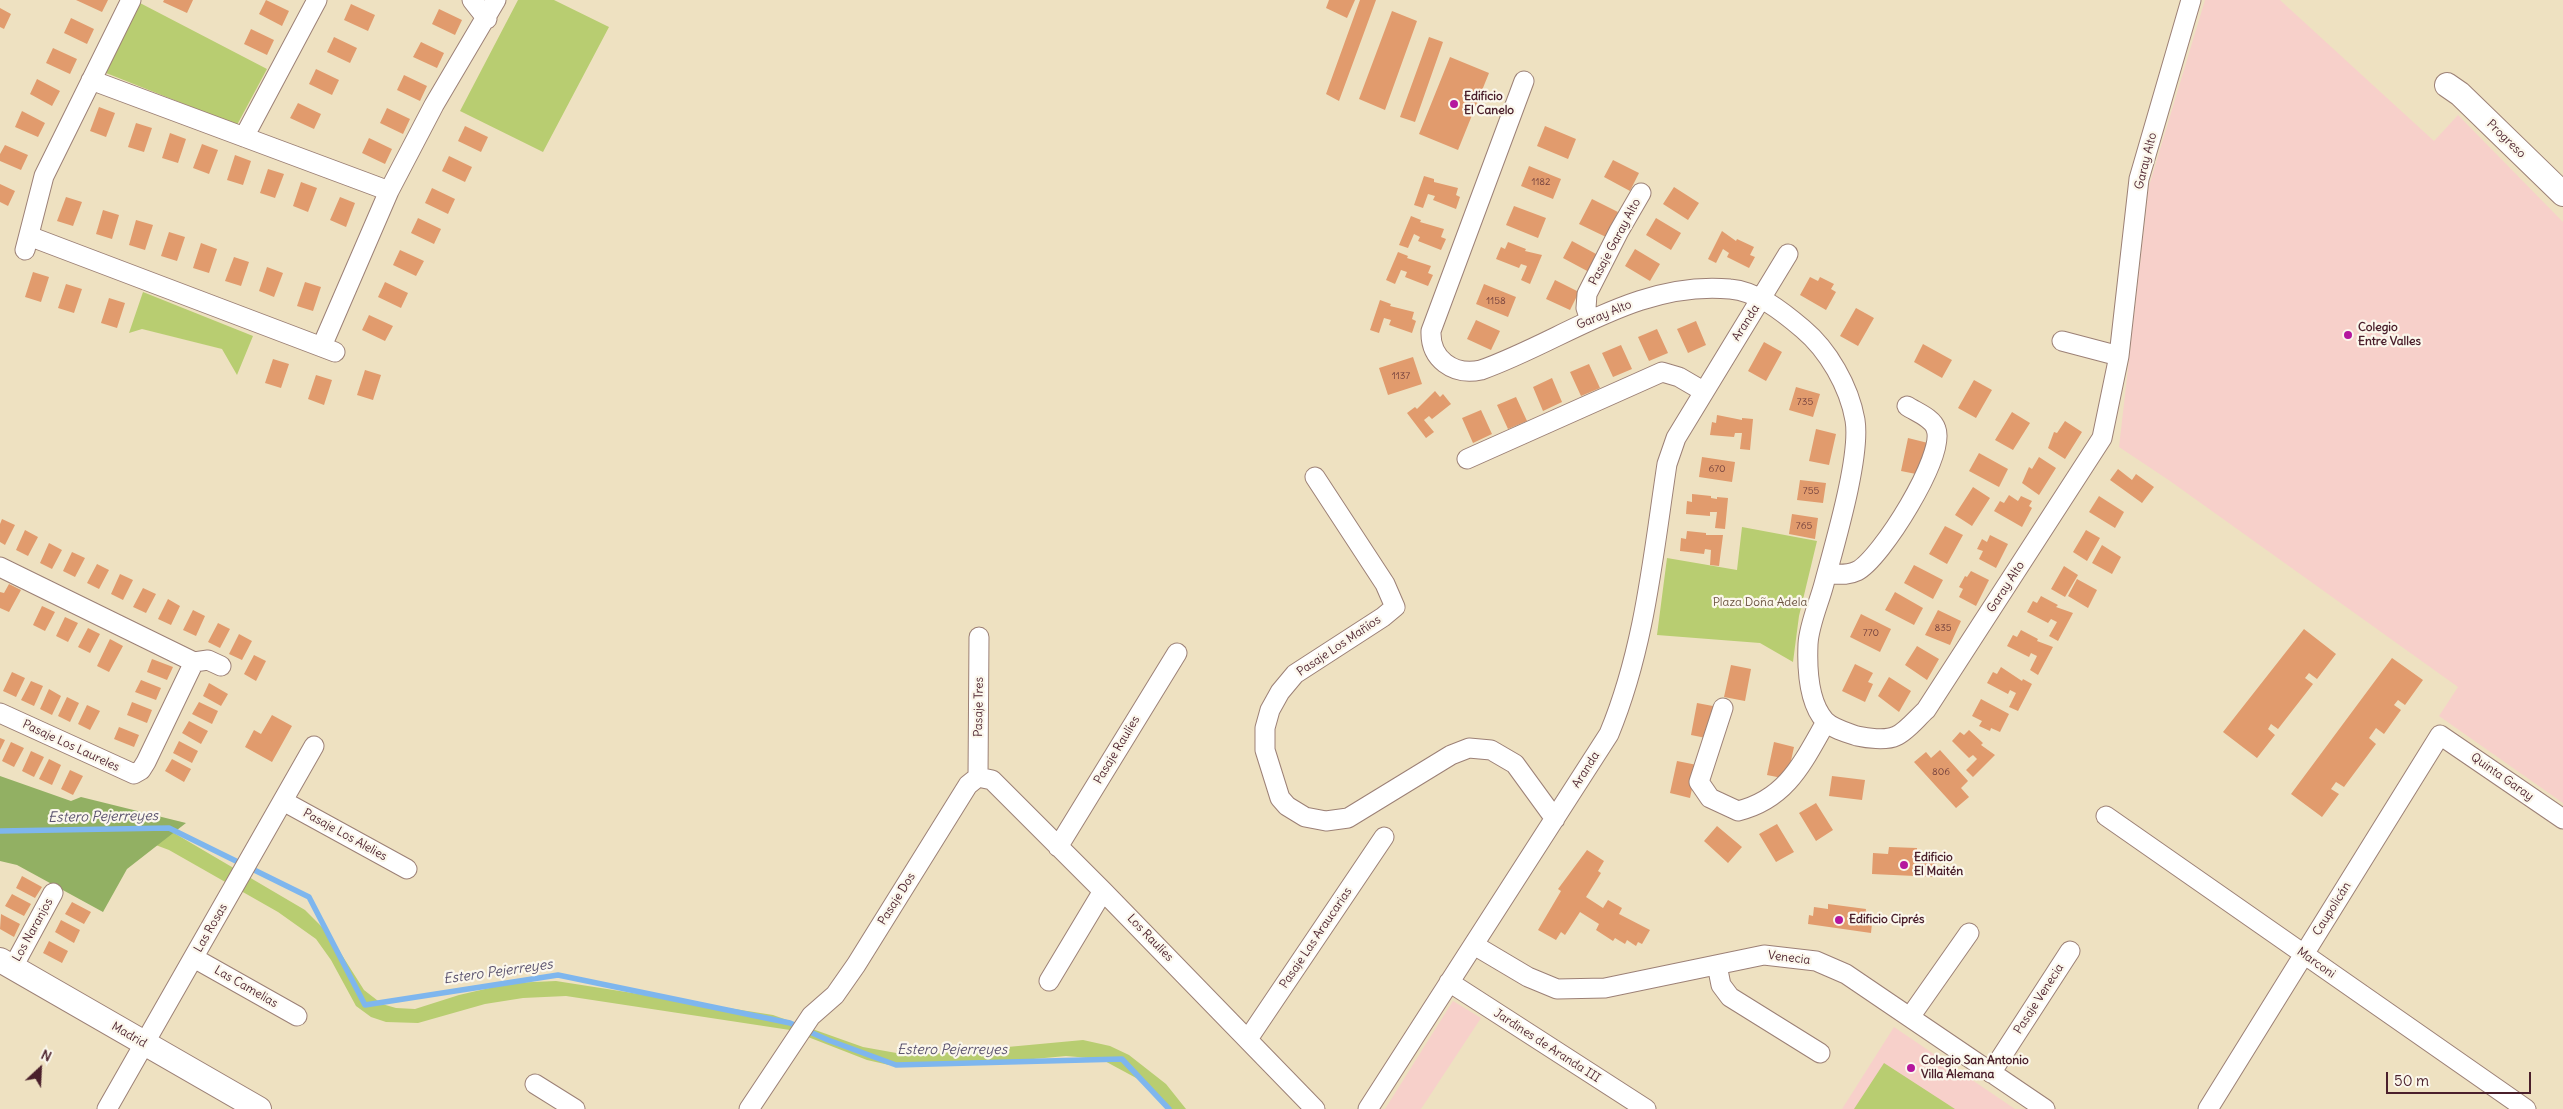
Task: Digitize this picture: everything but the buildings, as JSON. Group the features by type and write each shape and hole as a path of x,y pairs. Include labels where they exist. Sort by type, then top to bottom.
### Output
{"street":[{"path":"132,0 44,176 27,243 329,349 389,191 434,105 496,0"},
{"path":"244,137 317,0"},
{"path":"472,0 487,18"},
{"name":"Garay Alto","path":"1524,81 1431,331 1430,343 1439,360 1457,370 1470,372 1492,366 1590,320 1648,297 1692,289 1732,289 1761,299 1788,316 1815,339 1841,378 1855,420 1853,466 1827,574 1808,641 1808,675 1818,709 1826,722 1840,731 1865,738 1895,737 1926,710 2102,438 2119,356 2139,179 2191,0"},
{"path":"91,80 389,191"},
{"name":"Progreso","path":"2446,85 2460,94 2563,194"},
{"name":"Pasaje Garay Alto","path":"1590,320 1586,308 1587,294 1641,193"},
{"name":"Aranda","path":"1369,1109 1609,734 1622,704 1642,627 1666,464 1676,438 1703,391 1788,254"},
{"path":"2062,341 2119,356"},
{"path":"1467,459 1656,374 1670,373 1703,391"},
{"path":"1827,574 1847,575 1865,565 1890,534 1930,468 1936,452 1937,430 1934,423 1907,406"},
{"name":"Pasaje Los Mañíos","path":"1315,477 1385,584 1395,607 1383,617 1295,674 1280,692 1270,710 1265,728 1265,750 1280,798 1287,806 1305,817 1326,821 1348,818 1451,755 1470,748 1491,750 1515,764 1555,819"},
{"path":"0,567 194,662 208,660 221,666"},
{"name":"Pasaje Tres","path":"978,777 979,637"},
{"name":"Pasaje Raulíes","path":"1058,847 1177,654"},
{"name":"Pasaje Los Laureles","path":"0,713 134,774 141,770 146,762 194,662"},
{"path":"1723,708 1699,782 1710,798 1738,811 1747,809 1789,782 1826,722"},
{"name":"Quinta Garay","path":"2440,734 2563,819"},
{"name":"Caupolicán","path":"2208,1109 2440,734"},
{"name":"Las Rosas","path":"107,1109 314,746"},
{"name":"Los Raulíes","path":"978,777 992,780 1104,891 1315,1109"},
{"name":"Pasaje Dos","path":"749,1109 811,1016 835,996 968,785 978,777"},
{"name":"Pasaje Los Alelies","path":"283,801 407,869"},
{"name":"Marconi","path":"2106,816 2526,1109"},
{"name":"Pasaje Las Araucarias","path":"1248,1039 1384,837"},
{"path":"1049,981 1104,891"},
{"name":"Los Naranjos","path":"6,964 53,893"},
{"path":"1910,1017 1969,933"},
{"name":"Venecia","path":"1474,945 1528,978 1557,989 1605,988 1764,955 1816,961 1846,974 2045,1109"},
{"name":"Pasaje Venecia","path":"1991,1073 2070,951"},
{"name":"Las Camelias","path":"194,958 297,1016"},
{"name":"Madrid","path":"6,964 258,1109"},
{"path":"1717,966 1721,985 1730,997 1820,1053"},
{"name":"Jardines de Aranda III","path":"1449,982 1646,1109"},
{"path":"535,1084 565,1107"}],"shaded area":[{"name":"Colegio Entre Valles","path":"2205,0 2280,0 2434,141 2458,115 2563,222 2563,803 2439,716 2458,687 2170,481 2119,447 2149,186"},
{"path":"1453,1001 1481,1018 1421,1109 1385,1109"},
{"name":"Colegio San Antonio Villa Alemana","path":"1894,1027 2015,1109 1842,1109"}],"green space":[{"path":"518,0 554,0 609,27 543,152 460,111"},
{"path":"140,3 267,69 237,125 106,73"},
{"path":"143,292 253,336 237,375 222,349 142,329 129,333"},
{"name":"Plaza Doña Adela","path":"1742,527 1817,541 1799,616 1793,662 1760,643 1657,635 1667,558 1737,570"},
{"path":"0,776 71,801 81,797 186,823 127,869 103,912 17,865 0,861"},
{"path":"148,825 174,833 305,910 328,933 364,990 382,1004 396,1008 415,1009 459,995 511,983 556,981 773,1015 863,1047 902,1054 932,1054 1083,1040 1110,1046 1129,1055 1166,1084 1186,1109 1168,1109 1138,1079 1101,1059 1066,1056 969,1065 889,1065 867,1060 790,1030 566,996 523,998 485,1004 418,1023 386,1022 371,1017 356,1006 331,960 316,939 278,912 169,850 153,844"},
{"path":"1884,1063 1955,1109 1854,1109"}],"waterway":[{"name":"Estero Pejerreyes","path":"0,831 169,828 309,897 365,1005 558,975 790,1023 828,1040 896,1065 1122,1059 1169,1109"}],"place":[{"name":"Edificio El Canelo","path":"1454,104"},
{"name":"Colegio Entre Valles","path":"2348,335"},
{"name":"Edificio El Maitén","path":"1904,865"},
{"name":"Edificio Ciprés","path":"1839,920"},
{"name":"Colegio San Antonio Villa Alemana","path":"1911,1068"}]}
